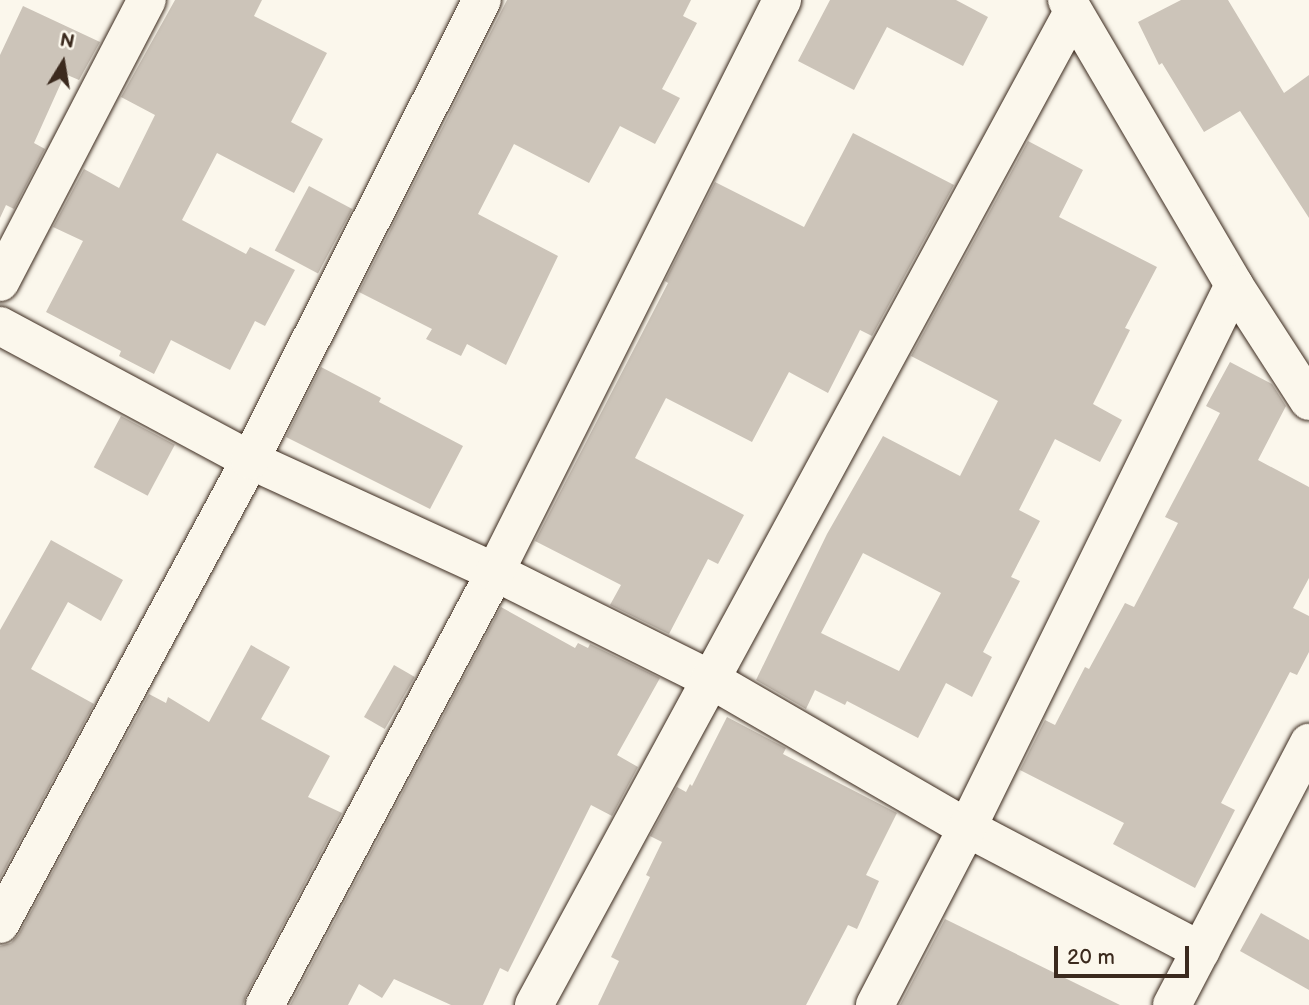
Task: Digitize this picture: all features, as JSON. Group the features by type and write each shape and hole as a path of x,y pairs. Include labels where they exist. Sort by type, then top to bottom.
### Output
{"street":[{"path":"0,282 147,0"},
{"path":"0,924 250,460 482,0"},
{"path":"265,1005 495,572 782,0"},
{"path":"1070,6 1234,285 1309,401"},
{"path":"534,1005 1070,6"},
{"path":"875,1005 967,828 1234,285"},
{"path":"0,326 250,460 495,572 710,679 967,828 1201,951"},
{"path":"1172,1005 1309,743"}],"building":[{"path":"175,0 262,0 254,16 327,53 291,122 323,139 294,193 217,153 182,220 246,254 250,247 295,270 265,326 255,321 230,370 171,340 154,374 119,356 121,351 46,312 83,241 53,227 84,169 119,188 155,115 121,97"},
{"path":"507,0 691,0 683,16 697,23 662,89 680,98 655,144 620,126 589,183 514,144 478,214 558,256 506,365 467,344 461,356 426,339 432,329 359,292"},
{"path":"830,0 956,0 988,17 963,66 887,27 854,90 798,61"},
{"path":"1181,0 1228,0 1284,93 1309,75 1309,218 1240,111 1204,132 1162,63 1159,65 1138,22"},
{"path":"23,6 100,42 79,80 65,74 34,143 45,149 14,209 6,205 0,218 0,55"},
{"path":"853,133 954,185 872,336 860,330 828,393 789,372 752,442 666,398 635,458 744,515 718,564 708,559 669,634 610,605 621,585 535,541 668,283 665,281 715,182 804,227"},
{"path":"1028,141 1083,170 1059,217 1157,267 1125,328 1130,330 1093,404 1122,420 1100,462 1055,439 1019,510 1040,521 1011,577 1020,581 983,652 992,657 972,697 946,683 918,738 847,701 845,705 815,690 806,709 756,680 827,534 883,436 960,476 998,401 911,356","holes":["863,553 941,593 899,671 821,633"]},
{"path":"309,186 352,209 318,273 275,250"},
{"path":"1230,362 1272,384 1286,406 1258,460 1309,487 1309,578 1293,608 1309,616 1309,652 1297,675 1290,672 1221,803 1235,810 1195,888 1113,844 1124,823 1020,770 1045,720 1055,725 1085,667 1089,669 1125,603 1134,607 1178,523 1165,517 1220,413 1206,406"},
{"path":"321,367 381,398 379,402 463,446 430,509 286,437"},
{"path":"121,416 175,445 148,496 94,467"},
{"path":"51,540 123,580 101,621 68,602 31,669 94,704 0,878 0,630"},
{"path":"501,607 575,648 578,643 588,648 590,644 660,678 617,755 638,767 612,816 591,805 508,972 500,968 483,1005 451,1005 394,979 382,998 359,984 348,1005 290,1005"},
{"path":"251,645 290,667 261,719 330,756 308,797 342,813 243,1005 0,1005 0,946 11,943 19,934 149,694 166,703 168,697 209,722"},
{"path":"394,665 415,677 385,729 364,717"},
{"path":"727,717 786,748 783,754 897,813 866,875 879,881 857,929 848,925 806,1005 598,1005 619,961 611,957 650,877 646,875 662,842 650,836 677,787 686,792 690,784 692,786"},
{"path":"1261,913 1309,940 1309,990 1240,951"},
{"path":"945,919 1120,1005 900,1005"}]}
